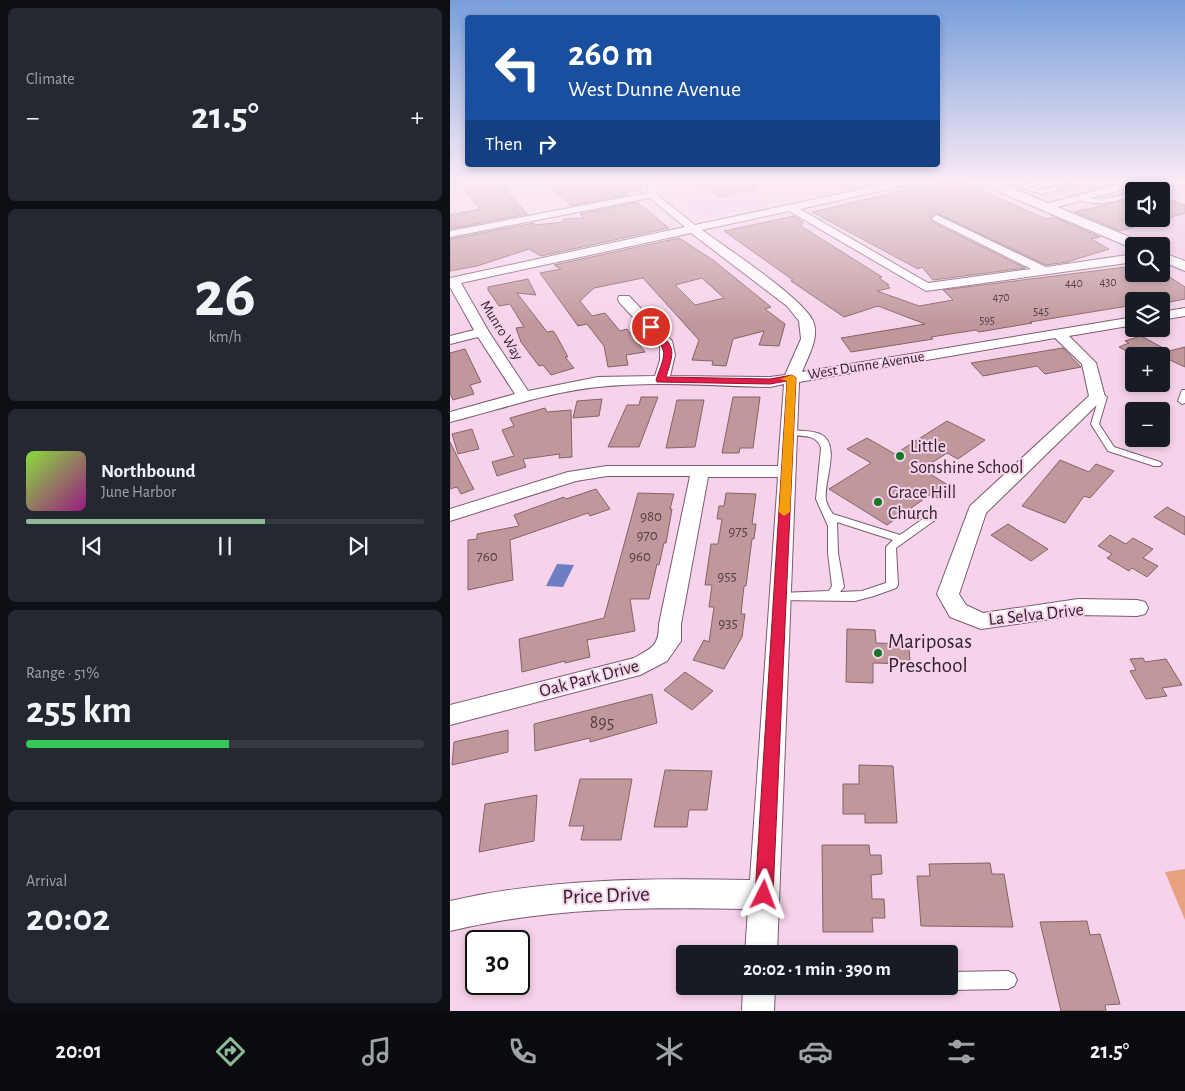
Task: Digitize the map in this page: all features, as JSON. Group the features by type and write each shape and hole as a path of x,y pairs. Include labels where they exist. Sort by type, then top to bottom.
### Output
{"street":[{"path":"450,234 466,230"},
{"path":"451,282 688,230"},
{"path":"695,230 792,303 806,321 808,339 792,378 761,945"},
{"path":"827,230 926,287 1125,259"},
{"path":"962,230 1043,270"},
{"path":"1100,230 1125,241"},
{"path":"1170,260 1185,266"},
{"name":"Munro Way","path":"451,282 524,396"},
{"path":"624,299 665,341 668,347 669,354 661,380"},
{"path":"1170,314 1185,312"},
{"name":"West Dunne Avenue","path":"450,417 524,396 598,382 661,380 770,382 1125,322"},
{"path":"450,340 482,332"},
{"name":"La Selva Drive","path":"1057,333 1089,363 1096,398 977,510 948,594 958,611 981,621 1078,608 1137,608"},
{"path":"450,515 574,476 607,471 786,472"},
{"name":"Oak Park Drive","path":"450,715 640,666 659,656 670,641 670,624 700,472"},
{"name":"Price Drive","path":"450,916 487,906 552,897 624,893 764,895"},
{"path":"758,1011 759,995"}],"lane":[{"path":"1182,401 1185,392"},
{"path":"1102,397 1095,424 1111,449 1157,464"},
{"path":"789,433 817,436 824,441 826,456 822,474 821,500 830,517 838,587 832,595"},
{"path":"830,517 846,519 883,534 902,539"},
{"path":"780,597 832,595 841,597 875,593 892,585 891,547 931,518"},
{"path":"958,981 1008,980"}],"shaded area":[{"path":"1121,230 1185,230 1185,258 1170,252 1170,237 1136,237"},
{"path":"1185,869 1185,920 1165,872"}],"water":[{"path":"557,564 574,565 563,587 546,586"}],"building":[{"path":"496,230 659,230 541,256 529,249 477,266 450,271 450,239"},
{"path":"808,230 882,277 879,278 889,285 887,285 890,288 877,291 919,306 953,300 943,290 1125,267 1125,282 1170,282 1170,277 1185,287 1185,299 1170,302 1170,292 1125,292 1125,306 979,332 976,330 931,337 933,339 851,352 841,338 925,324 878,306 844,317 791,281 793,280 724,231"},
{"path":"846,230 949,230 1025,268 933,280 922,267 918,269"},
{"path":"972,230 1084,230 1100,237 1091,239 1109,249 1067,262 1046,265"},
{"path":"679,238 713,260 771,307 765,309 785,324 779,346 759,345 764,331 733,339 726,366 712,365 713,361 692,360 699,340 643,278 594,288 580,301 592,316 605,313 620,331 627,329 645,352 626,355 628,365 608,367 604,346 587,324 578,326 540,273 561,269 554,265","holes":["702,278 724,298 695,305 675,285"]},
{"path":"528,279 536,295 517,293 547,332 553,331 568,357 565,357 574,368 551,375 543,365 539,366 521,342 516,328 524,327 510,304 499,306 488,290 488,287"},
{"path":"1143,337 1162,347 1125,347 1125,350 1119,347 1129,343 1125,341"},
{"path":"1185,347 1185,367 1170,360 1170,351"},
{"path":"1063,348 1081,367 1045,374 1037,366 983,376 971,363"},
{"path":"465,349 481,382 470,385 474,394 453,400 450,393 450,353"},
{"path":"641,397 658,397 639,447 608,447 627,405 639,405"},
{"path":"733,397 760,397 753,448 740,448 739,453 722,453"},
{"path":"602,399 599,416 573,418 577,401"},
{"path":"677,400 704,400 695,447 666,448"},
{"path":"545,408 547,412 571,410 572,457 559,458 560,454 523,459 526,467 497,476 492,462 514,456 502,430 514,426 510,418"},
{"path":"947,421 985,440 958,459 947,453 922,469 956,490 941,500 931,494 887,525 829,489 871,463 847,449 867,438 895,454"},
{"path":"472,429 479,449 458,454 452,434"},
{"path":"450,442 474,489 461,494 457,487 450,489"},
{"path":"1060,460 1089,472 1096,464 1114,471 1090,498 1084,496 1065,523 1022,506"},
{"path":"596,489 610,509 590,516 588,513 510,540 513,580 468,590 468,540 477,539 477,534 519,526 514,515 564,497 566,499"},
{"path":"638,493 674,494 670,509 672,509 666,543 664,543 659,565 657,564 649,599 630,599 635,631 587,640 590,657 522,672 519,639 604,618"},
{"path":"726,493 756,494 752,524 756,524 754,539 752,539 746,586 744,586 741,614 745,614 742,637 724,669 693,660 704,640 709,642 714,607 709,607 712,585 705,585 711,544 718,544 722,519 717,519 719,506 724,506"},
{"path":"1167,507 1185,517 1185,535 1154,517"},
{"path":"1008,524 1048,549 1031,561 991,535"},
{"path":"1110,535 1126,544 1133,538 1153,549 1143,558 1158,566 1147,577 1132,568 1129,571 1107,558 1112,554 1098,546"},
{"name":"Mariposas Preschool","path":"847,629 875,630 876,643 909,644 910,664 873,663 873,683 846,682"},
{"path":"1143,658 1145,662 1166,659 1182,685 1162,688 1167,696 1146,699 1130,671 1136,670 1130,659"},
{"path":"685,672 713,691 692,710 664,690"},
{"path":"652,694 657,723 590,742 590,738 535,751 534,724"},
{"path":"508,730 508,752 452,765 454,742"},
{"path":"859,765 893,766 897,823 865,823 865,814 843,814 843,784 859,784"},
{"path":"665,770 712,771 707,810 689,810 687,827 654,827"},
{"path":"580,779 632,779 621,840 581,840 584,826 569,826"},
{"path":"537,795 534,841 479,852 485,804"},
{"path":"822,845 869,845 870,855 881,855 882,874 871,875 872,899 884,899 885,918 872,918 873,932 823,932"},
{"path":"990,863 992,874 1004,874 1013,927 921,926 917,876 930,876 929,864"},
{"path":"1087,921 1090,935 1100,934 1120,1004 1105,1005 1106,1011 1061,1011 1040,922"}],"slow traffic":[{"path":"784,512 792,378 785,379"}],"place":[{"name":"Little Sonshine School","path":"900,456"},
{"name":"Grace Hill Church","path":"878,502"},
{"name":"Mariposas Preschool","path":"878,653"}],"route":[{"path":"651,327 665,341 668,347 669,354 661,380 770,382 792,378 764,895"}]}
